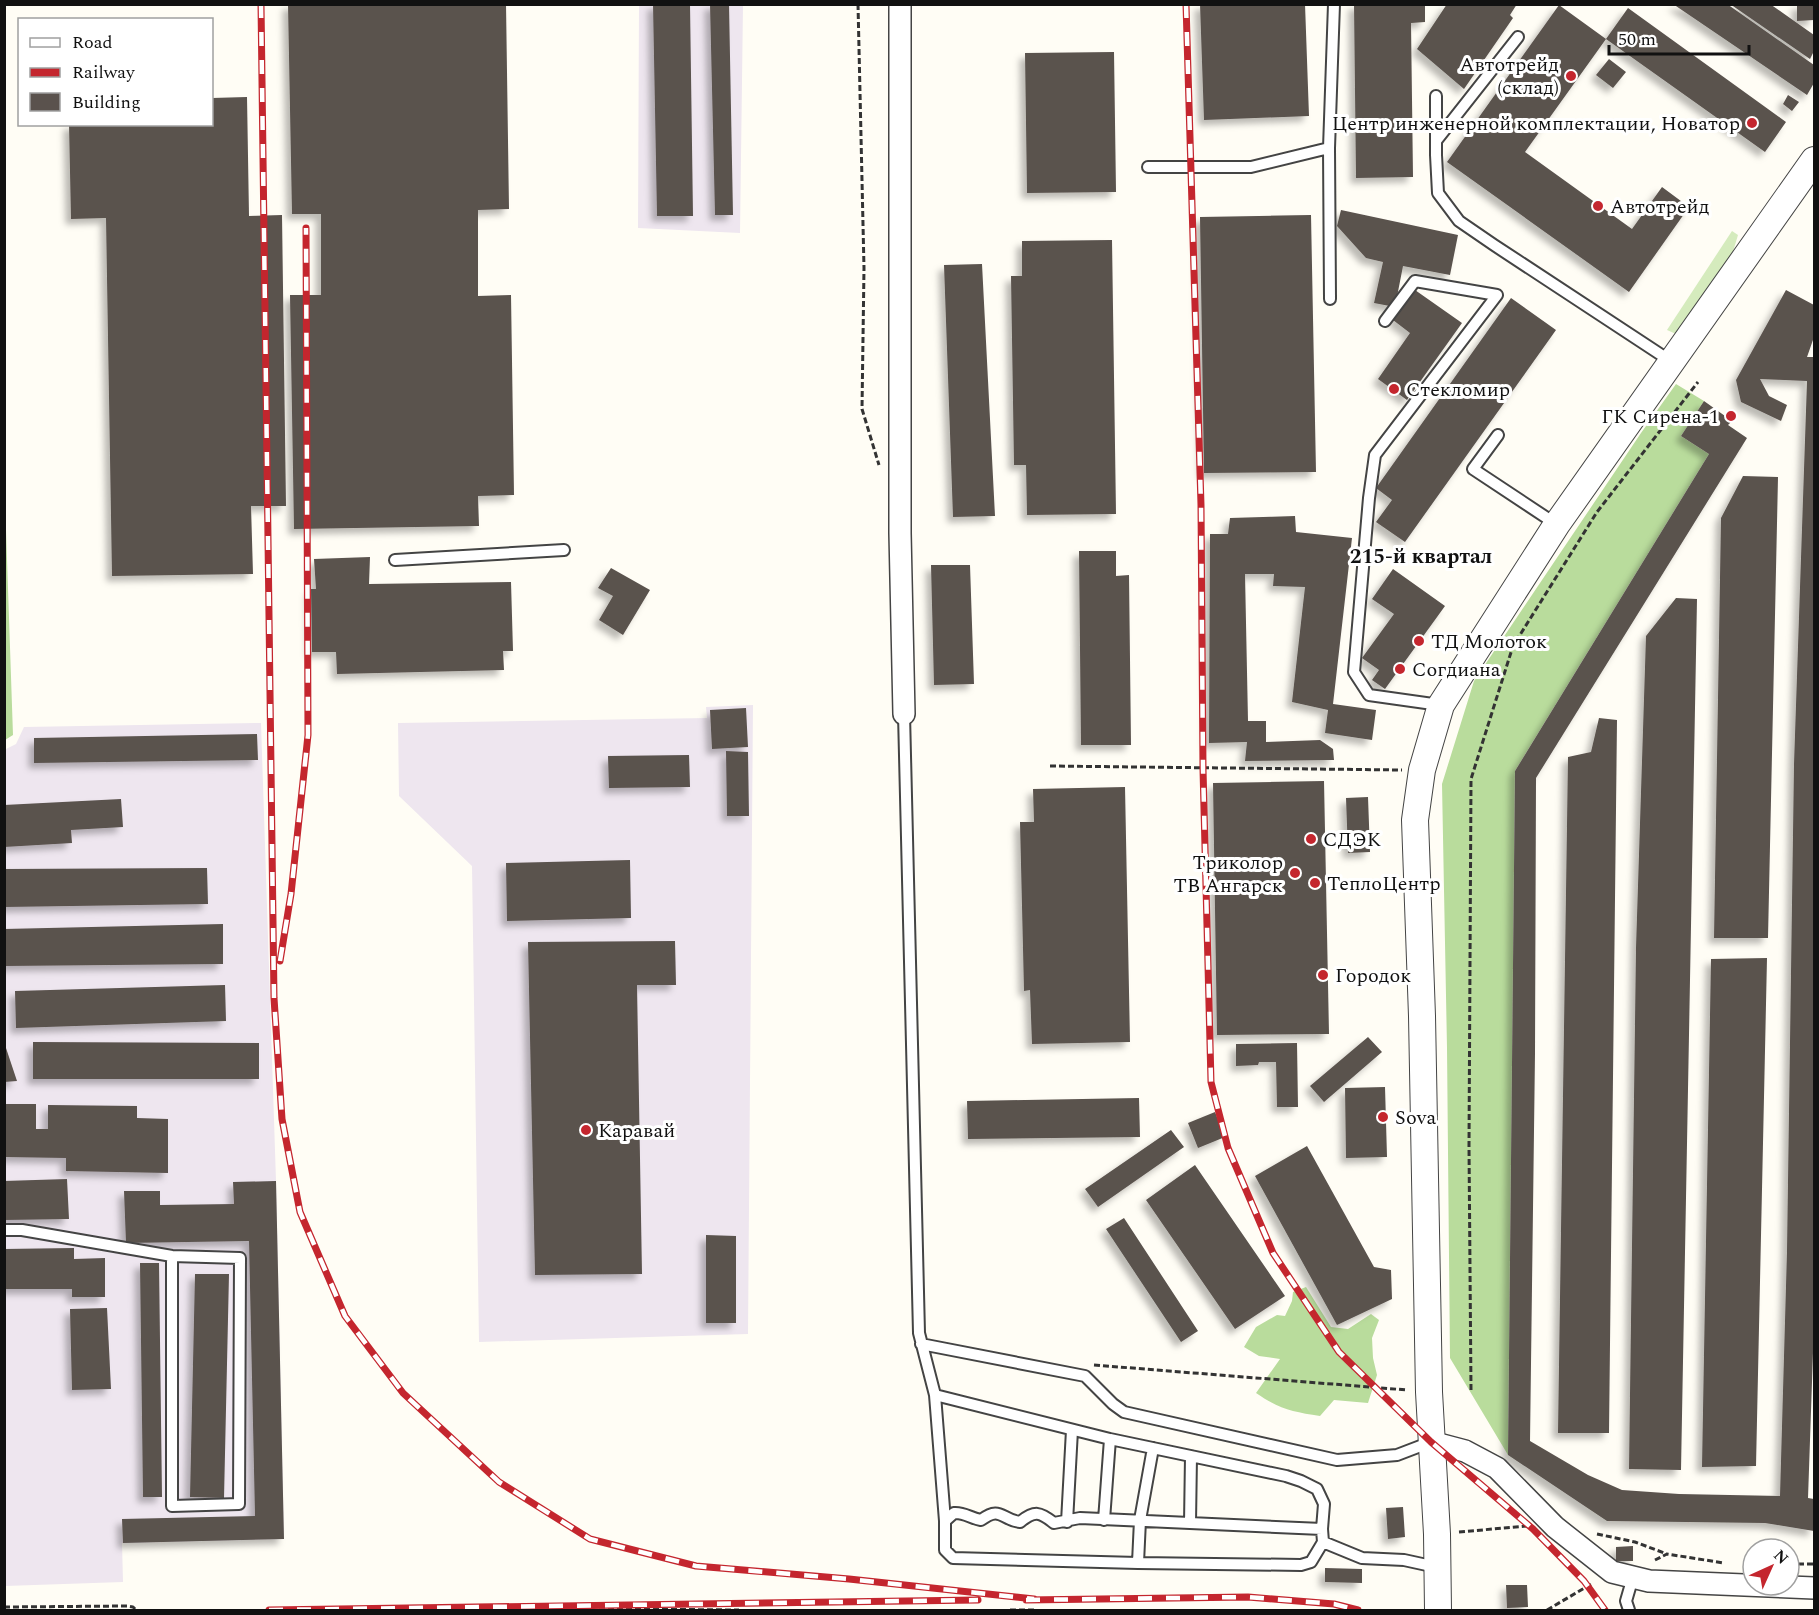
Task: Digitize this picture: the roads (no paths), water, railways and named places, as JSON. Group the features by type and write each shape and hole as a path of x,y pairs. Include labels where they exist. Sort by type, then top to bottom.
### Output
{"street":[{"path":"900,4 900,533 904,714"},
{"path":"1438,1611 1437,1534 1429,1392 1422,1027 1414,820 1422,770 1441,705 1557,524 1815,160"},
{"path":"1431,1442 1465,1451 1497,1468 1556,1527 1611,1572 1648,1581 1815,1588"}],"lane":[{"path":"1330,299 1329,148 1334,4"},
{"path":"1436,141 1518,37"},
{"path":"1436,96 1438,194 1459,221 1673,362"},
{"path":"1148,167 1251,167 1329,148"},
{"path":"1385,321 1415,281 1497,295 1376,454 1369,498 1354,672 1369,695 1441,705"},
{"path":"1498,435 1473,470 1557,524"},
{"path":"395,560 564,550"},
{"path":"904,714 919,1333 935,1395 945,1521 945,1550 953,1558 1301,1566 1311,1562 1323,1542 1324,1504 1317,1489 1301,1481 1110,1439 935,1395"},
{"path":"4,1230 22,1230 172,1256 240,1258 239,1504 172,1506 172,1256"},
{"path":"921,1344 1085,1376 1124,1412 1337,1460 1397,1455 1431,1442"},
{"path":"1067,1522 1072,1430"},
{"path":"1104,1520 1110,1439"},
{"path":"1138,1563 1140,1520 1153,1448"},
{"path":"1190,1523 1191,1456"},
{"path":"945,1521 954,1513 962,1512 971,1518 981,1520 991,1513 1020,1522 1036,1513 1054,1523 1080,1518 1322,1528"},
{"path":"1323,1542 1362,1558 1404,1560 1438,1568"},
{"path":"1629,1611 1626,1601 1633,1577"}],"railway":[{"path":"261,4 274,998 282,1119 300,1212 345,1316 403,1393 499,1482 590,1539 696,1566 849,1579 1034,1599"},
{"path":"1186,4 1201,505 1203,769 1211,1082 1228,1148 1273,1253 1339,1352 1431,1442 1533,1529 1584,1581 1605,1610"},
{"path":"280,961 291,894 308,735 306,228"},
{"path":"1026,1600 1248,1597 1334,1604 1358,1610"},
{"path":"269,1610 978,1600"}],"place":[{"name":"Автотрейд (склад)","path":"1571,76"},
{"name":"Центр инженерной комплектации, Новатор","path":"1752,123"},
{"name":"Автотрейд","path":"1598,206"},
{"name":"Стекломир","path":"1394,389"},
{"name":"ГК Сирена-1","path":"1731,416"},
{"name":"ТД Молоток","path":"1419,641"},
{"name":"Согдиана","path":"1400,669"},
{"name":"СДЭК","path":"1311,839"},
{"name":"Триколор ТВ Ангарск","path":"1295,873"},
{"name":"ТеплоЦентр","path":"1315,883"},
{"name":"Городок","path":"1323,975"},
{"name":"Sova","path":"1383,1117"},
{"name":"Каравай","path":"586,1130"}],"district":[{"name":"215-й квартал","path":"1421,556"}]}
